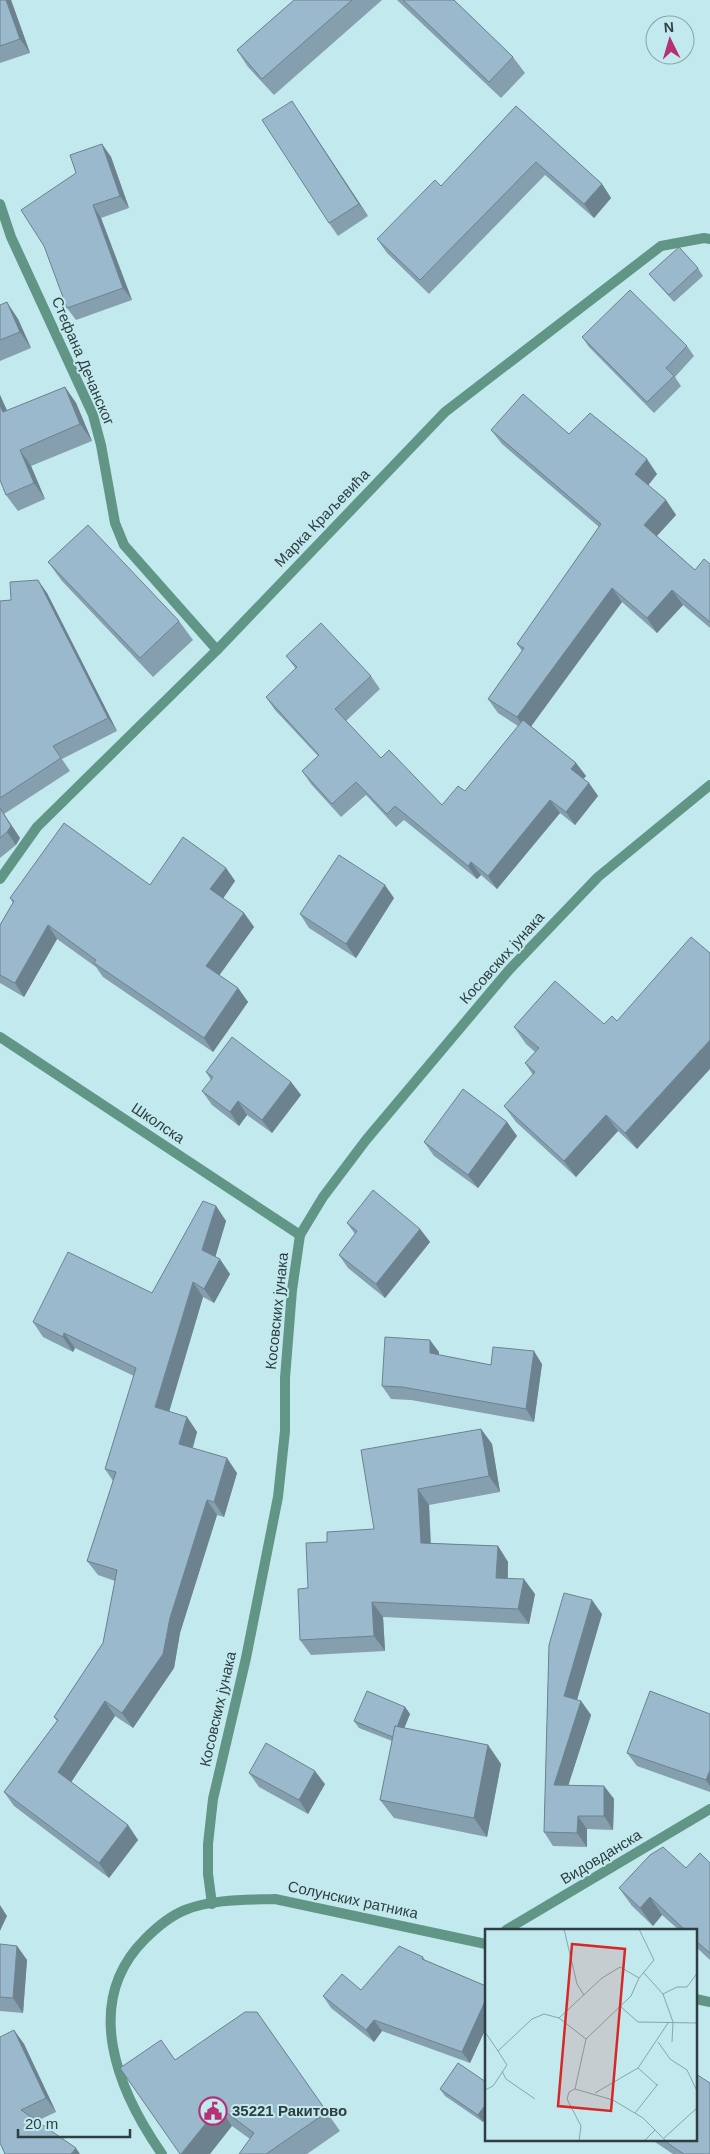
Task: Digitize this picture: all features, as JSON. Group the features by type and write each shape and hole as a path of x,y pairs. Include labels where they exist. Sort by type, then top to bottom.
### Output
{"street":[{"name":"Стефана Дечанског","path":"0,204 12,237 92,415 101,446 115,523 124,545 217,650"},
{"name":"Марка Краљевића","path":"0,879 37,827 217,650 445,412 661,246 704,238 710,239"},
{"name":"Косовских јунака","path":"212,1904 208,1874 208,1844 213,1799 246,1658 278,1497 285,1431 286,1378 292,1290 300,1235 323,1197 366,1140 509,970 598,878 710,785"},
{"name":"Школска","path":"0,1037 300,1235"},
{"name":"Видовданска","path":"508,1929 710,1808"},
{"name":"Солунских ратника","path":"162,2154 129,2098 116,2063 113,2054 110,2012 118,1979 134,1951 158,1927 184,1910 244,1900 275,1899 485,1943"}],"building":[{"path":"0,0 6,0 20,39 0,46"},
{"path":"294,0 352,0 262,79 237,50"},
{"path":"403,0 454,0 513,57 489,82"},
{"path":"292,101 359,204 329,223 262,120"},
{"path":"516,106 602,184 584,204 536,162 420,280 377,239 435,180 441,186"},
{"path":"102,144 120,196 93,205 123,288 67,308 44,246 21,210 76,173 70,155"},
{"path":"679,247 698,268 669,295 649,274"},
{"path":"630,290 687,346 666,368 674,376 647,402 582,337"},
{"path":"7,302 20,332 0,340 0,305"},
{"path":"65,387 80,424 20,450 34,483 6,495 0,480 0,405 3,412"},
{"path":"523,394 569,434 590,413 647,459 635,474 666,500 644,525 695,570 704,559 710,564 710,622 672,590 647,618 612,588 517,717 488,699 524,648 517,644 601,524 491,430"},
{"path":"88,525 179,621 140,658 48,562"},
{"path":"38,580 108,718 53,746 61,758 0,798 0,601 11,600 10,582"},
{"path":"321,623 371,676 335,709 381,758 389,750 442,805 458,786 465,791 523,720 576,763 571,769 589,783 566,812 550,800 488,876 471,862 468,866 395,806 387,814 356,782 332,804 302,771 319,755 266,697 297,667 286,656"},
{"path":"0,808 11,826 0,838"},
{"path":"64,823 150,885 183,837 226,868 210,889 244,913 206,966 238,988 204,1038 94,963 96,960 48,925 15,983 0,975 0,925 14,901 10,898"},
{"path":"339,855 385,885 346,944 300,914"},
{"path":"691,937 710,953 710,1040 625,1133 606,1115 564,1161 504,1106 535,1072 525,1063 539,1048 514,1027 555,981 604,1024 612,1016 617,1021"},
{"path":"232,1037 291,1082 262,1120 238,1101 230,1112 202,1091 213,1077 206,1072"},
{"path":"463,1089 507,1122 468,1175 424,1142"},
{"path":"373,1190 420,1229 376,1284 339,1255 357,1231 347,1223"},
{"path":"203,1201 216,1206 202,1250 220,1259 204,1289 193,1282 155,1407 187,1417 179,1444 227,1458 214,1502 207,1500 170,1618 163,1654 122,1713 105,1701 58,1772 128,1825 99,1863 4,1792 58,1720 54,1717 103,1643 117,1570 87,1561 116,1472 105,1469 136,1368 64,1333 63,1337 33,1322 68,1252 152,1293"},
{"path":"385,1337 430,1340 430,1353 491,1365 493,1347 534,1351 526,1409 402,1387 382,1386"},
{"path":"481,1429 489,1476 418,1489 421,1543 498,1546 496,1578 524,1579 518,1609 372,1602 374,1636 300,1640 298,1589 308,1588 306,1543 327,1542 327,1532 374,1529 361,1450"},
{"path":"564,1593 592,1600 564,1696 581,1701 554,1785 604,1786 604,1816 578,1816 577,1833 544,1832 549,1645"},
{"path":"367,1691 405,1707 397,1727 395,1726 393,1737 354,1721"},
{"path":"650,1691 710,1714 710,1770 706,1780 627,1753"},
{"path":"395,1726 488,1745 474,1818 380,1800"},
{"path":"266,1743 315,1771 299,1800 249,1773"},
{"path":"663,1847 686,1868 700,1853 710,1863 710,1953 698,1943 698,1929 684,1929 650,1897 640,1908 619,1888 650,1855"},
{"path":"0,1944 17,1946 13,1998 0,1997"},
{"path":"399,1946 423,1957 422,1959 485,1986 485,2001 462,2052 374,2020 366,2030 323,1996 342,1974 361,1990"},
{"path":"245,2012 257,2012 327,2112 266,2154 239,2154 254,2133 219,2107 180,2154 120,2068 161,2040 175,2060"},
{"path":"14,2030 46,2098 21,2110 76,2148 71,2154 5,2154 0,2143 0,2037"},
{"path":"458,2063 485,2081 485,2105 478,2115 440,2089"},
{"path":"698,2075 710,2083 710,2154 684,2154 666,2142 698,2142"}],"place":[{"name":"35221 Ракитово","path":"213,2111"}]}
